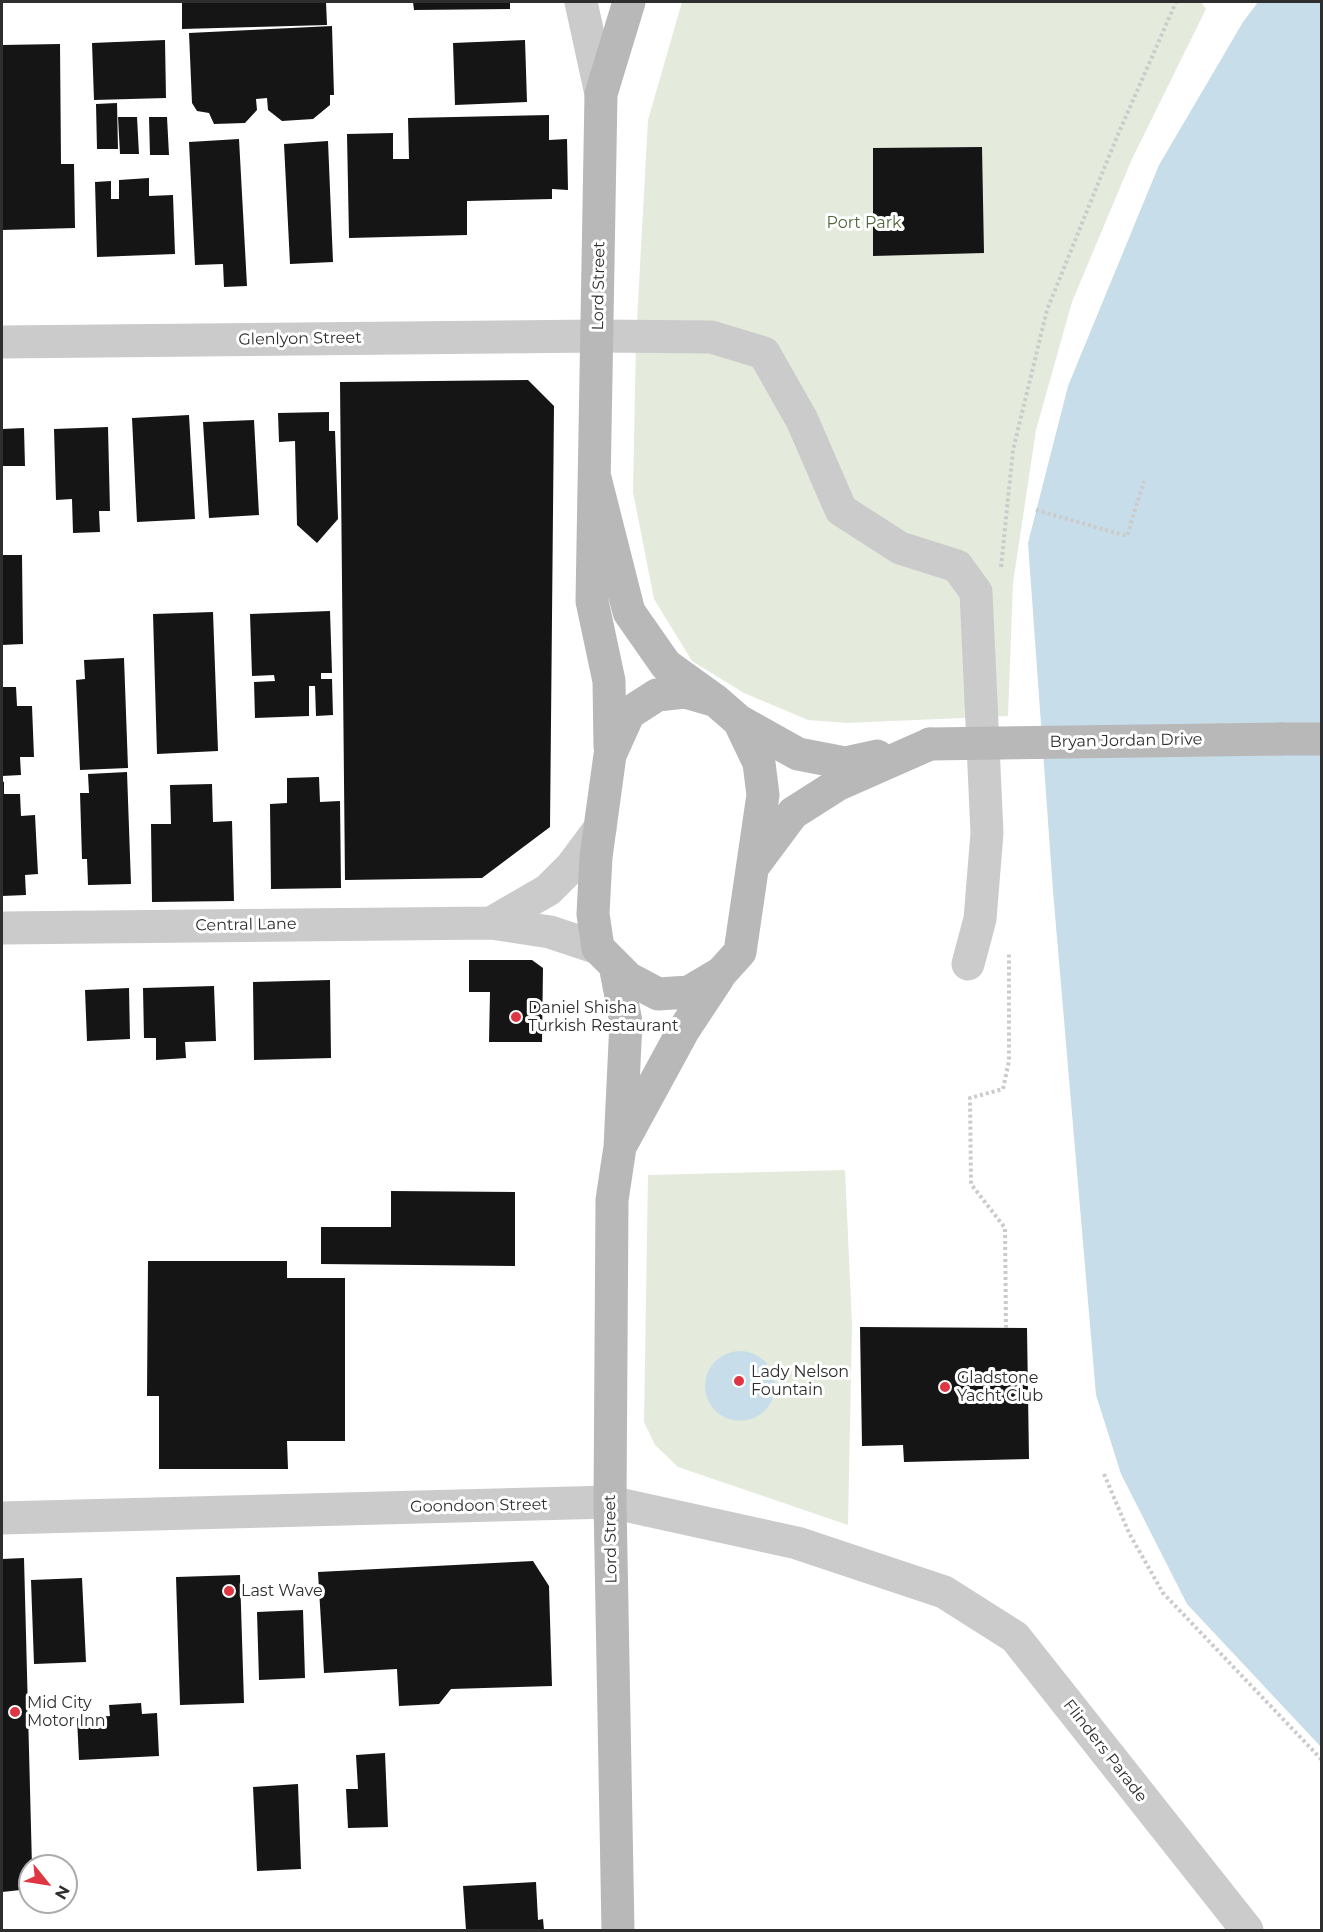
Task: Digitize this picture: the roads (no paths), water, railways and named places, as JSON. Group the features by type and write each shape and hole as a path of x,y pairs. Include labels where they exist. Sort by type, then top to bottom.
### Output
{"main road":[{"name":"Lord Street","path":"618,1930 610,1502 612,1200 620,1148 626,1022 593,914 600,828 610,755 609,681 592,601 601,94 629,2"},
{"name":"Lord Street","path":"595,478 629,612 666,665 727,711"},
{"path":"606,957 628,978 658,994 689,992 721,973 740,952 763,795 759,763 727,711 685,692 657,695 630,713 610,755"},
{"name":"Bryan Jordan Drive","path":"727,711 798,754 845,763 930,744 1322,739"},
{"name":"Bryan Jordan Drive","path":"753,867 793,813 837,785 930,744"},
{"name":"Lord Street","path":"620,1148 683,1031 721,973"}],"street":[{"name":"Lord Street","path":"581,2 601,94"},
{"name":"Glenlyon Street","path":"2,342 711,337 764,353 802,420 841,510 900,548 957,566 976,592 987,833 980,919 968,964"},
{"name":"Central Lane","path":"492,923 548,890 572,867 600,828"},
{"name":"Central Lane","path":"2,928 492,923 550,932 606,957"},
{"name":"Goondoon Street","path":"2,1518 610,1502 797,1543 944,1592"},
{"name":"Flinders Parade","path":"944,1592 1015,1637 1247,1930"}],"water":[{"path":"1258,2 1321,2 1321,1747 1187,1604 1121,1474 1096,1395 1053,891 1028,543 1068,386 1159,165 1243,22"},
{"name":"Lady Nelson Fountain","path":"747,1351 760,1357 769,1366 773,1372 775,1386 773,1400 765,1411 754,1419 733,1421 715,1411 707,1400 705,1379 715,1361 726,1353"}],"place":[{"name":"Daniel Shisha Turkish Restaurant","path":"516,1017"},
{"name":"Lady Nelson Fountain","path":"739,1381"},
{"name":"Gladstone Yacht Club","path":"945,1387"},
{"name":"Last Wave","path":"229,1591"},
{"name":"Mid City Motor Inn","path":"15,1712"}],"park label":[{"name":"Port Park","path":"864,223"}]}
